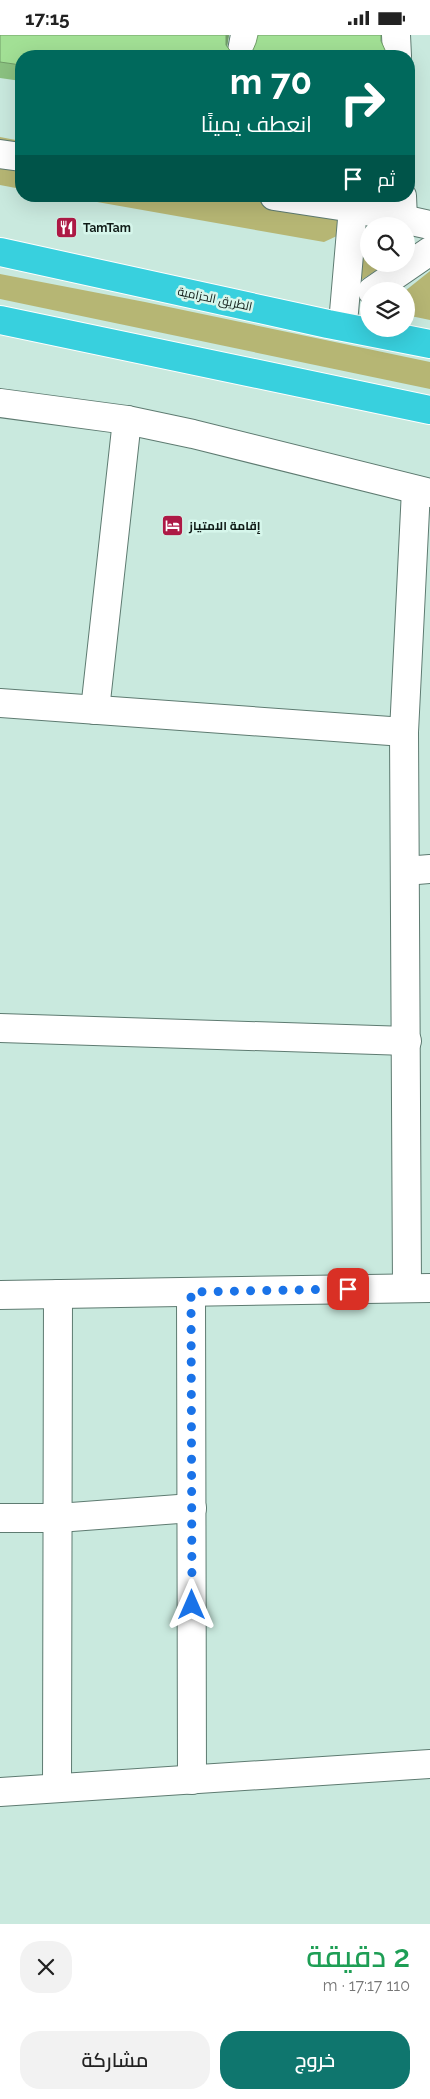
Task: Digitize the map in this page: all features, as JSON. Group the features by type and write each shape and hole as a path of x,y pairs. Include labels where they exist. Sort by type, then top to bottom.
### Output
{"highway":[{"name":"الطريق الحزامية","path":"0,252 336,318 430,344"},
{"path":"0,321 430,410"}],"street":[{"path":"242,50 244,35"},
{"path":"396,35 397,50"},
{"path":"0,154 15,156"},
{"path":"310,202 353,209 402,208 430,225"},
{"path":"336,318 353,209"},
{"path":"385,282 430,251"},
{"path":"336,318 360,301"},
{"path":"0,403 127,420 194,434 423,491 404,732 418,870 406,1041 418,1288 0,1295"},
{"path":"95,710 127,420"},
{"path":"0,703 404,732"},
{"path":"0,1028 406,1041"},
{"path":"191,1292 192,1780"},
{"path":"57,1788 58,1294"},
{"path":"0,1518 58,1517 192,1509"},
{"path":"0,1792 430,1764"}],"shaded area":[{"path":"0,137 15,140 15,188 0,185"},
{"path":"97,202 321,202 354,228 324,242"},
{"path":"358,235 360,235 360,272 374,272 355,284"},
{"path":"430,271 430,320 415,317 415,283"},
{"path":"0,274 145,302 430,362 430,389 0,299"}],"building":[{"path":"0,35 226,35 226,45 230,50 15,50 15,64 0,62"},
{"path":"258,35 381,35 381,41 385,50 253,50"}],"place":[{"name":"TamTam","path":"67,228"},
{"name":"إقامة الامتياز","path":"173,526"}],"route":[{"path":"192,1605 191,1292 348,1289"}]}
